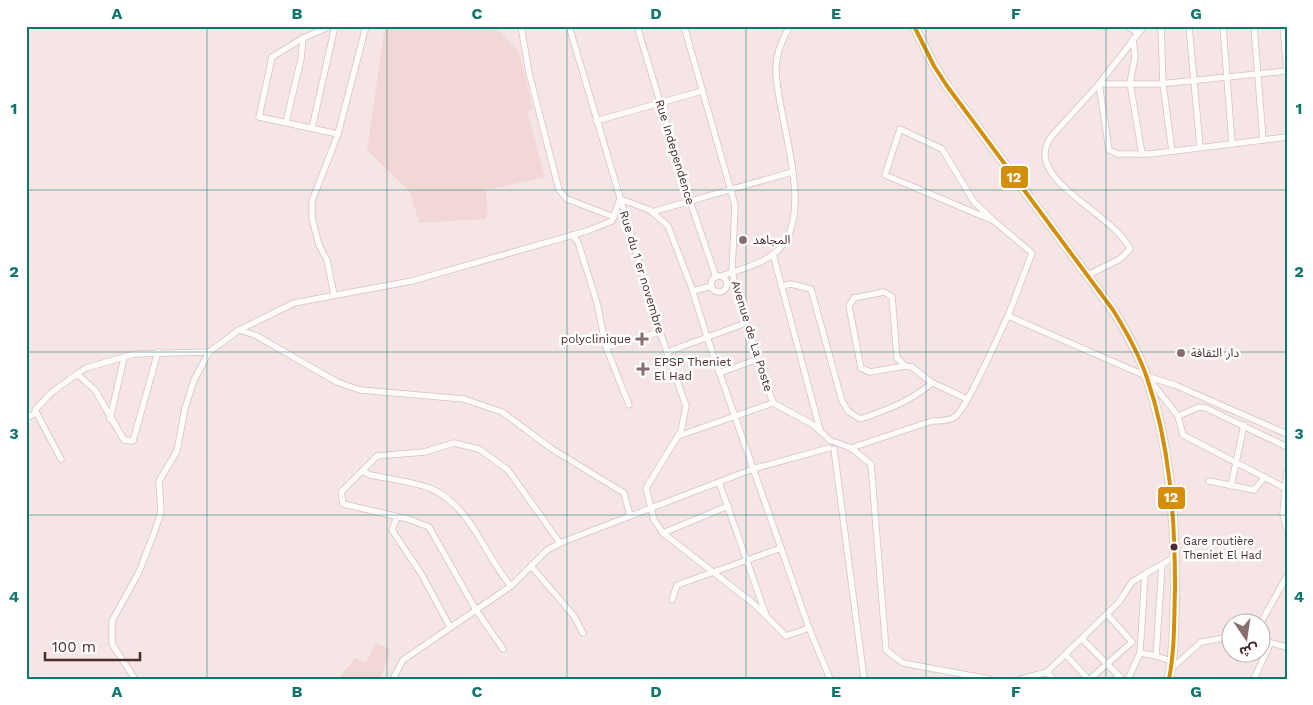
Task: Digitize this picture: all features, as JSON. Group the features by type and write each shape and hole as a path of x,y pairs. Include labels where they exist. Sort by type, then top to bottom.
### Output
{"main road":[{"path":"914,26 930,60 947,86 1088,275 1117,317 1146,376 1157,410 1168,470 1175,557 1174,625 1170,670"}],"street":[{"path":"331,26 303,38 272,57 259,117 338,134"},
{"path":"312,128 335,26"},
{"path":"334,296 327,260 319,245 312,218 312,201 338,134 366,26"},
{"path":"521,26 529,73 560,190 567,199 614,217"},
{"name":"Rue du 1 er novembre","path":"569,26 660,332 686,406 678,436 646,488 654,520 663,533 713,572 786,636 809,628"},
{"name":"Rue Independence","path":"638,26 690,201 719,276"},
{"name":"Avenue de La Poste","path":"684,26 735,205 732,272 746,323 773,404 820,430 832,445"},
{"path":"719,276 727,284 724,290 716,291 712,286 712,281 719,276 763,262 781,248 792,225 797,196 775,71 782,39 790,26"},
{"path":"1099,26 1107,26"},
{"path":"1127,26 1138,33"},
{"path":"1088,275 1120,259 1130,249 1125,238 1118,231 1076,198 1053,175 1044,156 1050,138 1099,84 1144,26"},
{"path":"1161,26 1164,84 1172,151"},
{"path":"1189,26 1200,148"},
{"path":"1222,26 1232,144"},
{"path":"1254,26 1263,140"},
{"path":"1099,84 1164,84 1287,71 1283,26"},
{"path":"286,122 301,59 303,38"},
{"path":"1133,39 1135,57 1130,83 1142,154"},
{"path":"1099,84 1109,150 1118,154 1172,151 1287,137"},
{"path":"596,121 702,92"},
{"path":"393,679 403,660 511,586 547,550 560,543 753,470 832,445 851,448 932,421 942,421 955,417 967,399 1008,316 1032,253 974,202 942,149 900,129 885,175 994,221"},
{"path":"652,212 792,172"},
{"path":"135,679 112,644 112,621 139,572 154,533 161,512 159,481 177,451 185,408 194,380 209,352 239,330 294,303 412,281 572,235 612,221 620,199 652,212 668,226 693,291 707,337 809,628 830,679"},
{"path":"572,235 578,242 597,303 606,347 629,405"},
{"path":"773,254 820,430"},
{"path":"781,286 790,284 811,290 842,400 848,411 860,419 898,406 922,392 932,383"},
{"path":"693,291 712,286"},
{"path":"905,366 897,358 892,297 884,292 854,298 849,306 861,368 870,372 905,366 912,367 932,383 967,399"},
{"path":"1008,316 1146,376 1175,385 1287,434"},
{"path":"667,352 746,323"},
{"path":"239,330 255,335 337,382 360,390 464,399 502,412 552,449 624,493 630,516"},
{"path":"606,347 660,332"},
{"path":"77,374 95,390 110,419 124,440 133,441 158,352"},
{"path":"62,460 35,410 51,393 86,368 134,354 209,352"},
{"path":"110,419 124,358"},
{"path":"720,373 758,359"},
{"path":"1146,376 1178,416 1183,435 1285,488"},
{"path":"678,436 773,404"},
{"path":"1178,416 1199,407 1206,408 1244,424 1287,447"},
{"path":"26,418 36,413"},
{"path":"1231,486 1234,462 1244,424"},
{"path":"503,649 476,610 429,527 343,504 341,492 377,456 424,452 454,444 479,449 508,470 560,543"},
{"path":"832,445 864,679"},
{"path":"851,448 871,464 886,650 903,663 989,679"},
{"path":"362,471 370,475 432,489 446,497 464,512 496,569 511,586"},
{"path":"1287,472 1282,514 1287,530"},
{"path":"1209,481 1254,490 1265,477"},
{"path":"719,482 767,618"},
{"path":"663,533 728,506"},
{"path":"397,517 392,530 422,575 450,627"},
{"path":"672,600 677,585 781,548"},
{"path":"1021,679 1046,672 1082,640 1119,602 1132,582 1175,557"},
{"path":"1156,656 1162,564"},
{"path":"531,566 574,616 583,633"},
{"path":"1128,679 1140,653 1145,574"},
{"path":"1267,612 1287,576"},
{"path":"1066,655 1089,679 1132,642 1107,614"},
{"path":"1140,653 1156,656 1170,670 1201,642 1220,639"},
{"path":"1082,640 1122,679"},
{"path":"1270,644 1287,647"},
{"path":"1254,679 1262,662"},
{"path":"1046,672 1053,679"}],"shaded area":[{"path":"385,26 494,26 519,52 533,109 527,110 545,177 486,190 488,213 485,219 419,223 410,192 367,150"},
{"path":"375,643 391,649 380,679 338,679 355,658 366,663"}],"transit line":[{"name":"12","path":"914,26 934,66 947,86 1113,310 1144,369 1161,429 1170,482 1175,588 1173,645 1169,679"}],"place":[{"name":"المجاهد","path":"743,240"},
{"name":"polyclinique","path":"642,339"},
{"name":"دار الثقافة","path":"1181,353"},
{"name":"EPSP Theniet El Had","path":"643,369"},
{"name":"Gare routière Theniet El Had","path":"1174,547"}]}
